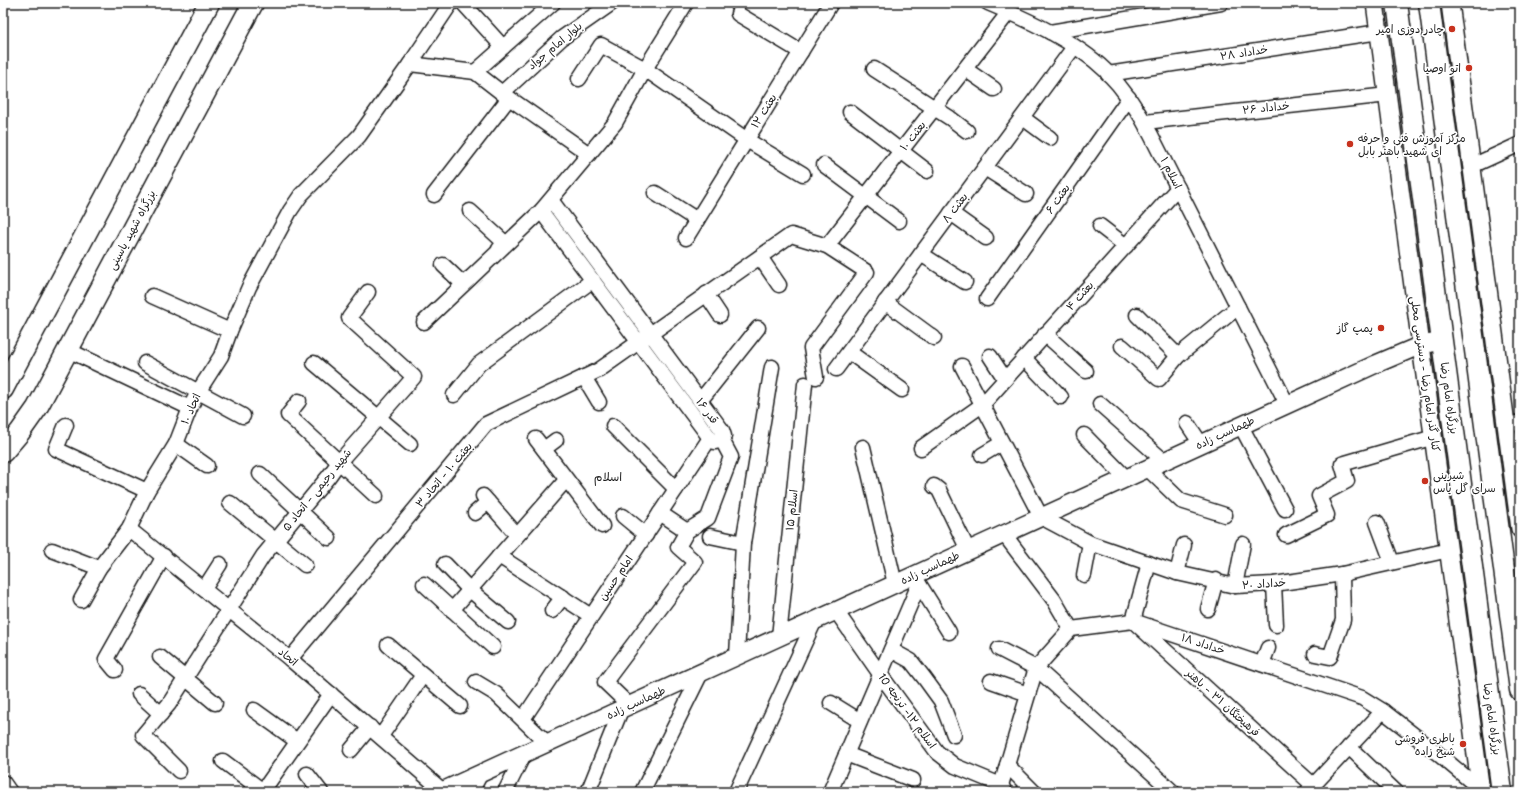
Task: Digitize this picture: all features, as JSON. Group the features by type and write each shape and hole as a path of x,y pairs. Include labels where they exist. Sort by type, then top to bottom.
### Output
{"highway":[{"path":"3,389 209,3"},
{"name":"بزرگراه شهید یاسینی","path":"3,452 20,432 37,408 253,3"},
{"name":"بزرگراه امام رضا","path":"1397,3 1502,792"},
{"path":"1429,3 1520,690"}],"main road":[{"name":"کنار گذر امام رضا - دسترسی محلی","path":"1376,3 1458,617 1476,790"},
{"path":"1450,3 1472,166 1513,424 1520,529"},
{"path":"1444,116 1457,55"},
{"path":"1392,131 1421,183"},
{"name":"طهماسب زاده","path":"442,791 895,584 917,580 968,550 1287,404 1421,345 1442,341"},
{"path":"1458,617 1471,561"}],"street":[{"name":"اتحاد ۱۰","path":"81,600 99,568 129,528 147,491 176,444 190,408 198,392 221,356 249,287 278,232 301,195 359,136 451,3"},
{"path":"463,3 503,47"},
{"path":"475,72 528,23 553,3"},
{"name":"بلوار امام جواد","path":"434,195 505,95 562,38 612,3"},
{"path":"463,284 542,211 615,123 645,69 686,3"},
{"name":"بعثت ۱۲","path":"686,238 831,3"},
{"name":"اسلام ۱","path":"988,3 1050,32 1074,47 1108,74 1129,98 1145,122 1287,404"},
{"path":"1050,32 1194,5 1221,3"},
{"name":"بعثت ۱۰","path":"827,246 1009,12"},
{"path":"738,14 801,52"},
{"name":"خداداد ۲۸","path":"1108,74 1379,32"},
{"path":"579,79 601,45 645,69 747,140 803,174"},
{"name":"بعثت ۸","path":"836,369 1074,47"},
{"path":"410,64 475,72 589,154"},
{"path":"874,69 950,118 967,131"},
{"path":"965,69 994,89"},
{"name":"خداداد ۲۶","path":"1145,122 1388,95"},
{"name":"بعثت ۶","path":"987,299 1129,98"},
{"path":"850,112 927,171"},
{"path":"1022,118 1050,138"},
{"path":"1472,166 1520,144"},
{"path":"824,165 899,221"},
{"path":"985,168 1026,194"},
{"name":"بعثت ۴","path":"921,448 982,404 1178,188"},
{"path":"655,193 697,220"},
{"name":"قدر ۱۶","path":"542,211 638,341 716,439 724,436 722,430 551,200"},
{"path":"424,322 506,243 470,211"},
{"path":"951,214 986,238"},
{"path":"1100,226 1126,246"},
{"name":"بعثت ۱۰ - اتحاد ۳","path":"290,659 486,424 599,370 638,341 791,235 827,246"},
{"name":"اسلام ۱۵","path":"779,637 810,380 811,348 868,272 827,246"},
{"path":"921,254 965,282"},
{"path":"760,257 779,285"},
{"path":"443,265 463,284"},
{"path":"454,395 479,364 593,280"},
{"name":"شهید رحیمی - اتحاد ۵","path":"179,771 143,735 169,704 263,556 339,462 414,377 349,318 368,292"},
{"path":"706,294 720,315"},
{"path":"152,296 230,331"},
{"path":"885,302 934,338"},
{"path":"1122,346 1160,379 1178,356 1238,307"},
{"path":"1137,315 1178,356"},
{"path":"700,401 758,328"},
{"path":"1045,334 1086,371"},
{"path":"68,350 190,408"},
{"path":"849,352 902,390"},
{"path":"990,356 1005,379"},
{"path":"1024,358 1061,397"},
{"path":"145,363 243,416"},
{"path":"314,363 410,444"},
{"path":"962,366 1041,517"},
{"path":"737,656 743,543 772,367"},
{"path":"584,377 599,402"},
{"path":"299,401 288,415 376,496"},
{"path":"1100,404 1156,464 1153,474 1181,501 1224,515"},
{"path":"1187,423 1201,444"},
{"path":"66,425 56,449 147,491"},
{"path":"613,426 676,489"},
{"path":"1241,426 1285,509"},
{"path":"1084,435 1126,478"},
{"path":"1286,535 1327,515 1319,496 1347,481 1342,464 1434,437"},
{"path":"588,792 625,708 605,682 695,562 678,547 687,531 708,518 730,457 716,439"},
{"name":"امام حسین","path":"523,719 676,489 716,439"},
{"path":"556,440 540,444 602,526"},
{"path":"982,455 1002,443"},
{"path":"176,444 206,466"},
{"path":"863,447 895,584"},
{"path":"260,474 329,538"},
{"path":"452,610 566,480"},
{"path":"934,486 939,490 968,550"},
{"path":"475,513 486,499 517,535"},
{"path":"230,503 305,565"},
{"path":"660,513 687,531"},
{"path":"623,516 646,535"},
{"name":"خداداد ۲۰","path":"1041,517 1090,543 1177,573 1216,580 1235,586 1274,584 1342,574 1448,550"},
{"path":"1377,522 1392,562"},
{"name":"اتحاد","path":"129,528 290,659 381,736 442,791"},
{"path":"1002,790 1007,765 1036,668 1071,629 1054,600 1004,534"},
{"path":"710,536 743,543"},
{"path":"1084,575 1090,543"},
{"path":"1235,586 1243,544"},
{"path":"1177,573 1184,545"},
{"path":"52,550 99,568"},
{"path":"115,670 106,659 164,556"},
{"path":"499,556 591,616"},
{"path":"1133,621 1149,563"},
{"path":"204,589 220,564"},
{"path":"445,564 470,590 508,622"},
{"path":"1315,654 1330,657 1343,620 1342,574"},
{"path":"917,580 949,632"},
{"path":"830,792 890,650 917,580"},
{"path":"1208,609 1216,580"},
{"path":"424,584 493,647"},
{"path":"1274,584 1276,625"},
{"path":"552,611 563,597"},
{"name":"اسلام ۱۲- ترنجه 10","path":"836,611 937,752 956,766 1002,790"},
{"path":"736,792 815,620"},
{"name":"خداداد ۱۸","path":"1071,629 1133,621 1358,695 1383,711 1437,753 1476,790"},
{"name":"فرهیختگان ۳۱ - باهنر","path":"1133,621 1310,789"},
{"path":"388,646 460,706"},
{"path":"1262,664 1268,648"},
{"path":"999,649 1036,668 1173,792"},
{"path":"890,650 911,661 925,679 941,701 954,735"},
{"path":"160,658 215,703"},
{"path":"642,792 700,675 705,671"},
{"path":"381,736 423,675"},
{"path":"991,681 1028,694"},
{"path":"476,682 496,694 547,743"},
{"path":"139,694 161,714"},
{"path":"223,761 263,792 331,694"},
{"path":"831,703 860,721"},
{"path":"254,710 297,741"},
{"path":"1310,789 1383,711"},
{"path":"351,750 370,727"},
{"path":"1349,747 1396,792"},
{"path":"505,792 523,756 526,753"},
{"path":"846,754 912,780"},
{"path":"1007,765 1034,792"},
{"path":"471,792 481,773"},
{"path":"307,774 321,792"},
{"path":"3,782 10,792"}],"place":[{"name":"چادر دوزی امیر","path":"1452,29"},
{"name":"اتو اوصیا","path":"1469,68"},
{"name":"مرکز آموزش فنی و حرفه ای شهید باهنر بابل","path":"1350,144"},
{"name":"پمپ گاز","path":"1381,328"},
{"name":"شیرینی سرای گل یاس","path":"1425,481"},
{"name":"باطری فروشی شیخ زاده","path":"1463,744"}],"district":[{"name":"اسلام","path":"608,477"}]}
